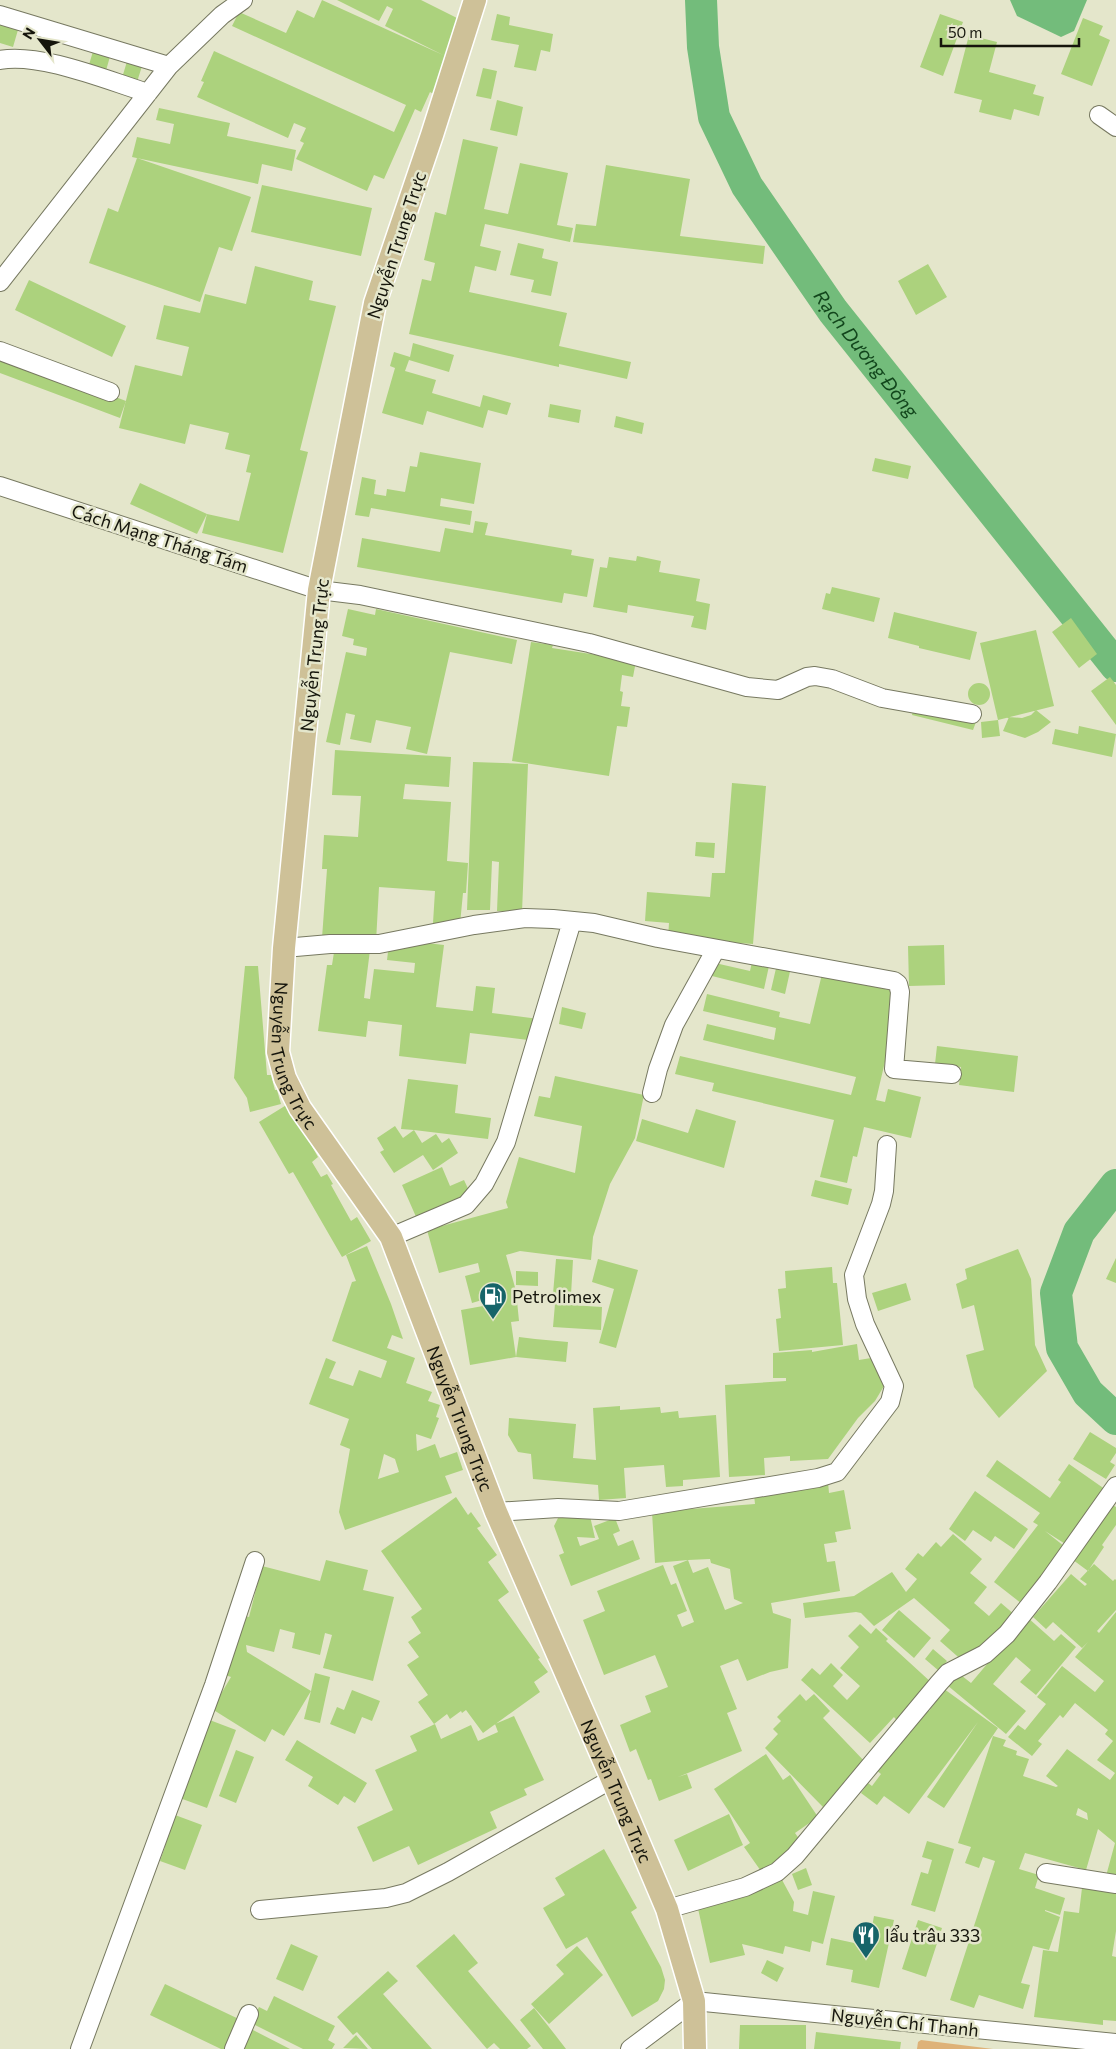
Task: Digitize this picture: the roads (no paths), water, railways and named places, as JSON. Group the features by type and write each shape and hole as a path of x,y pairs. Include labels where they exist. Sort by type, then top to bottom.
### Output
{"main road":[{"name":"Nguyễn Trung Trực","path":"476,0 374,303 319,590 284,948 278,1052 285,1078 300,1108 391,1237 496,1512 612,1778 666,1909 694,2001 695,2049"}],"street":[{"path":"0,282 168,66 222,15 243,0"},
{"path":"0,15 168,66"},
{"path":"0,60 12,57 47,63 148,93"},
{"path":"1099,115 1116,126"},
{"path":"0,351 110,392"},
{"name":"Cách Mạng Tháng Tám","path":"0,486 319,590 360,595 589,643 747,687 778,690 807,677 815,676 832,679 882,698 972,714"},
{"path":"284,948 330,944 380,944 474,925 525,918 594,923 894,981 898,984 900,992 894,1069 952,1074"},
{"path":"391,1237 466,1205 484,1184 506,1142 572,921"},
{"path":"652,1093 658,1069 674,1025 716,948"},
{"path":"496,1512 558,1508 619,1512 773,1487 818,1478 836,1472 890,1402 894,1386 865,1324 857,1299 854,1275 881,1204 884,1191 887,1145"},
{"path":"666,1909 745,1887 776,1872 795,1856 938,1683 948,1673 985,1654 1007,1634 1048,1582 1116,1486"},
{"path":"80,2049 214,1685 255,1561"},
{"path":"260,1910 386,1898 406,1893 448,1872 612,1778"},
{"path":"1046,1874 1116,1884"},
{"path":"630,2049 694,2001"},
{"name":"Nguyễn Chí Thanh","path":"694,2001 1116,2044"},
{"path":"234,2049 250,2014"}],"waterway":[{"name":"Rạch Dương Đông","path":"701,0 703,47 714,117 747,186 833,311 1116,666"},
{"name":"Rạch Dương Đông","path":"1116,1185 1079,1232 1056,1293 1062,1348 1088,1393 1116,1419"}],"place":[{"name":"Petrolimex","path":"493,1320"},
{"name":"lẩu trâu 333","path":"866,1959"}]}
